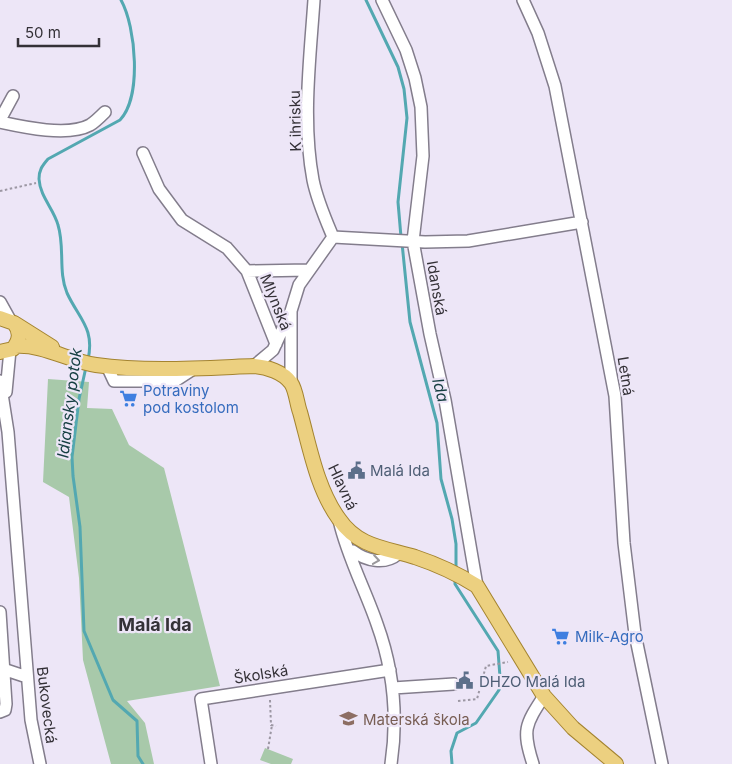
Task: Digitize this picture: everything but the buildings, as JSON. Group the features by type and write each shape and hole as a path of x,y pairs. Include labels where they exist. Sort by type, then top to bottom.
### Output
{"main road":[{"path":"8,320 19,333 8,349"},
{"path":"8,320 63,355"},
{"path":"8,349 32,346 79,362 102,365 195,368 266,367 277,372 291,383"},
{"name":"Hlavná","path":"291,383 320,482 354,549 414,557 462,576 477,586 544,696 574,728 616,764"}],"street":[{"name":"K ihrisku","path":"314,0 308,109 309,148 320,207 334,237"},
{"name":"Idanská","path":"382,0 406,50 415,78 421,107 423,156 411,240 445,400 477,586"},
{"name":"Letná","path":"523,0 538,33 555,86 615,396 624,543 635,634 662,764"},
{"path":"13,96 0,121 45,131 82,128 93,123 104,112"},
{"name":"Mlynská","path":"143,153 159,189 182,220 227,248 247,271 276,344"},
{"path":"254,366 276,344 291,311 299,285 308,270 334,237 468,241 582,222"},
{"name":"Mlynská","path":"247,271 308,270"},
{"path":"0,302 8,320"},
{"path":"291,311 291,383"},
{"path":"5,406 8,349"},
{"name":"Bukovecká","path":"0,381 5,406 4,436 27,677 40,764"},
{"path":"354,549 390,670 393,688 391,764"},
{"path":"0,612 2,669 6,707 0,712"},
{"path":"2,669 27,677"},
{"name":"Školská","path":"211,764 201,699 390,670"},
{"path":"393,688 454,684"},
{"path":"533,764 526,744 525,732 544,696"}],"path":[{"path":"0,191 36,183"},
{"path":"458,701 477,699 486,666 506,663"},
{"path":"268,688 272,725 268,749"},
{"path":"272,725 276,726"}],"green space":[{"path":"48,379 89,382 87,408 112,409 129,445 164,468 220,686 127,701 145,723 154,764 111,764 83,660 79,578 69,497 43,482"},
{"path":"265,748 293,759 291,764 271,764 260,760"}],"waterway":[{"name":"Idiansky potok","path":"88,360 90,349 88,332 64,285 60,233 56,219 42,192 39,176 41,168 48,159 120,120 127,109 132,95 134,61 130,27 121,0"},
{"name":"Ida","path":"366,0 398,67 404,89 407,118 398,202 401,237"},
{"name":"Ida","path":"402,243 410,322 437,423 441,479 452,519 456,544 456,569"},
{"name":"Idiansky potok","path":"86,367 79,399 72,457 80,527 84,631 113,700 137,721 138,756 143,764"},
{"name":"Ida","path":"452,764 451,751 457,733 476,723 499,690 500,677 498,651 455,584 455,577"}],"place":[{"name":"Potraviny pod kostolom","path":"129,399"},
{"name":"Malá Ida","path":"356,470"},
{"name":"Milk-Agro","path":"561,636"},
{"name":"DHZO Malá Ida","path":"465,681"},
{"name":"Materská škola","path":"349,719"}],"district":[{"name":"Malá Ida","path":"155,624"}]}
